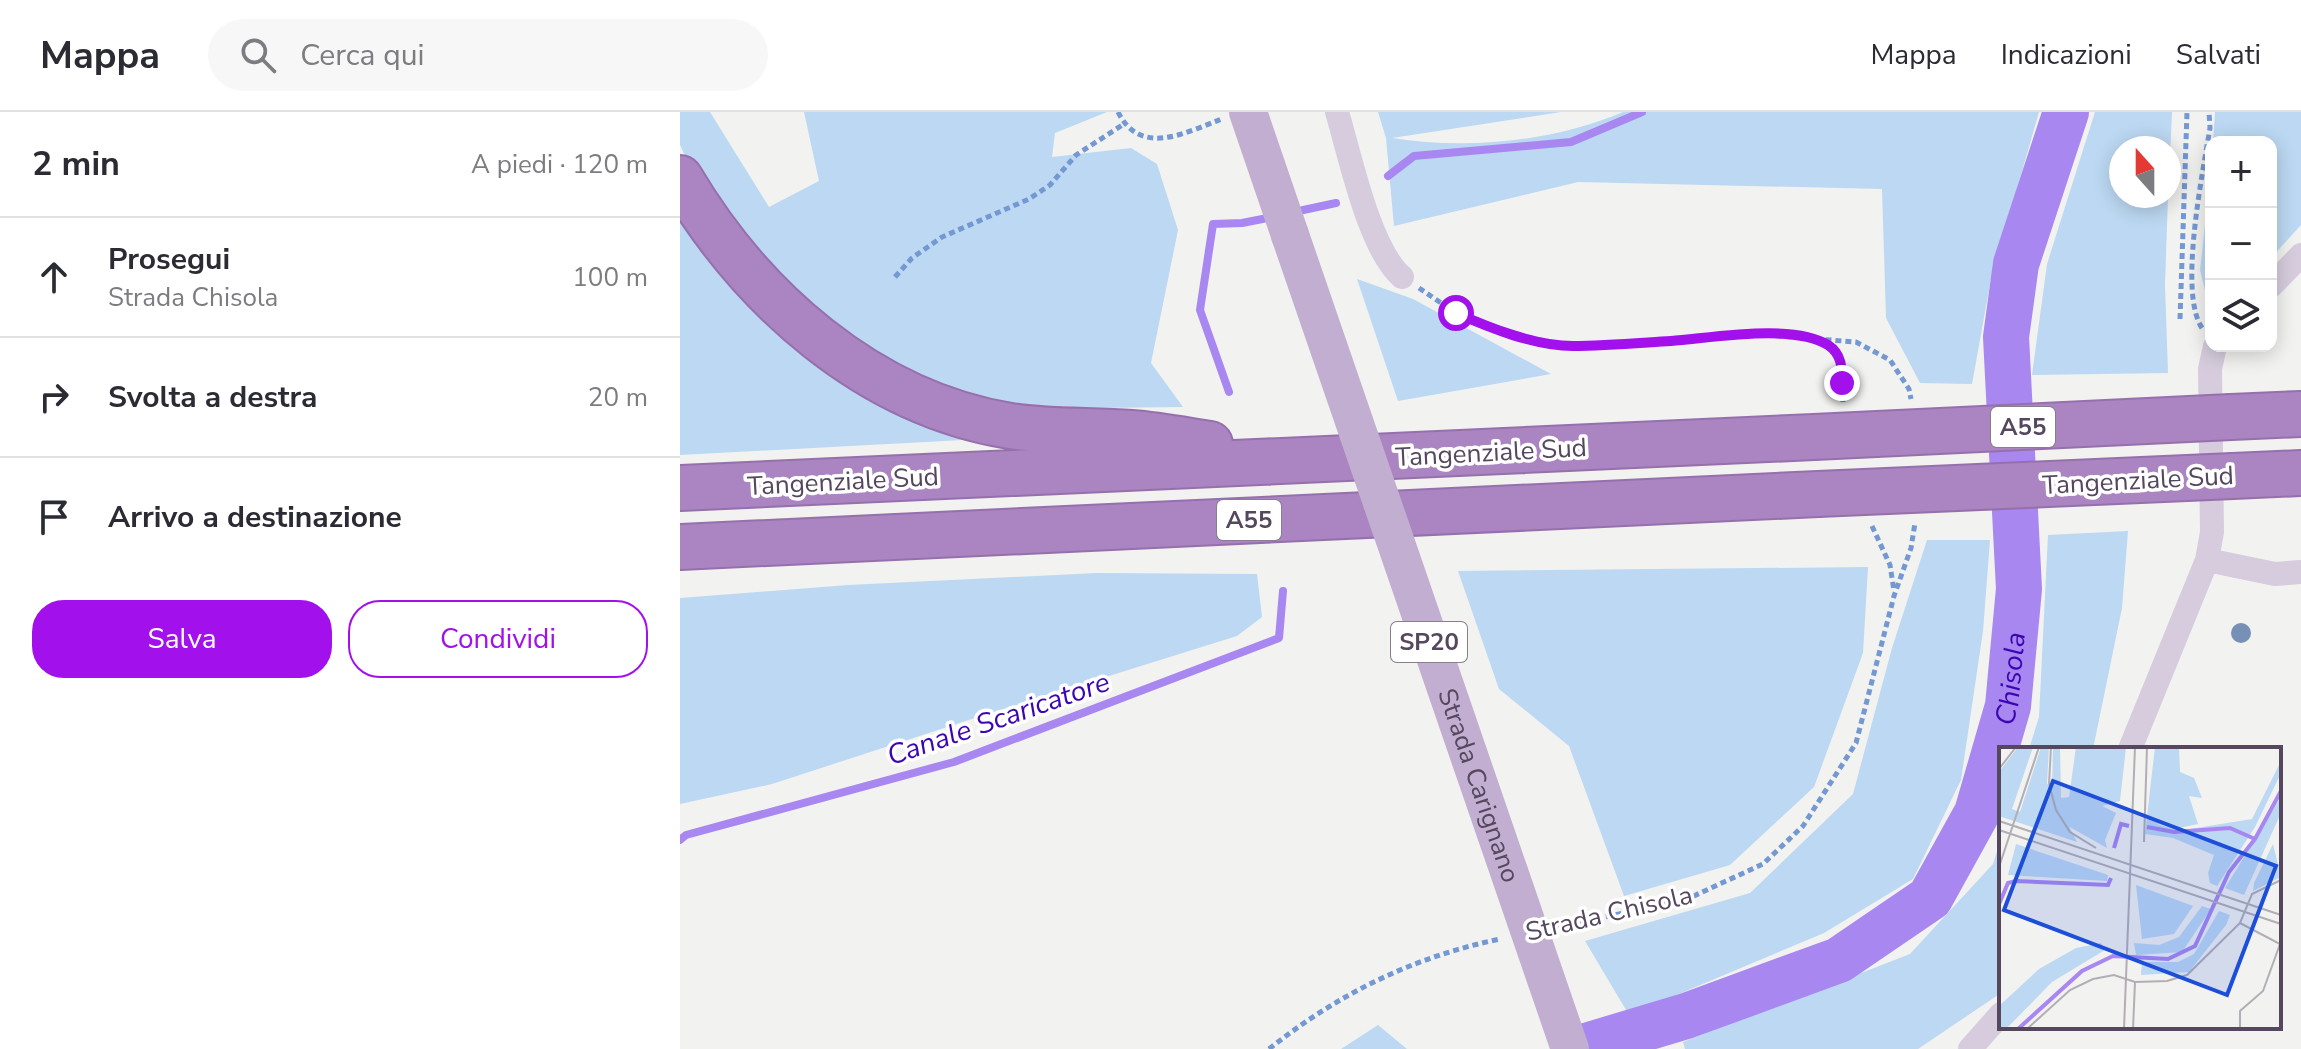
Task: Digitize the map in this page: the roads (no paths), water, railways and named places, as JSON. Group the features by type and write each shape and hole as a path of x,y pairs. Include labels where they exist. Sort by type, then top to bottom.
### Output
{"highway":[{"path":"680,178 737,259 800,323 831,349 912,396 960,415 1010,426 1067,432 1131,433 1323,459"},
{"name":"Tangenziale Sud","path":"680,488 2301,414"},
{"name":"Tangenziale Sud","path":"680,547 2301,473"},
{"path":"680,556 758,543"}],"main road":[{"name":"Strada Carignano","path":"1238,114 1570,1049"}],"street":[{"path":"1337,112 1385,258 1402,277"},
{"path":"2277,280 2301,255"},
{"path":"2131,747 2207,560 2212,532 2210,352"},
{"path":"2207,560 2275,574 2301,572"},
{"path":"1970,1049 1999,1016"}],"waterway":[{"name":"Canale Scaricatore","path":"1388,176 1414,156 1571,142 1642,112"},
{"name":"Chisola","path":"1576,1049 1686,1016 1839,960 1930,898 1977,813 2008,706 2019,589 2006,337 2016,264 2066,112"},
{"name":"Canale Scaricatore","path":"1294,212 1336,203"},
{"name":"Canale Scaricatore","path":"1229,392 1200,310 1213,224 1273,217"},
{"name":"Canale Scaricatore","path":"680,840 686,835 954,762 1279,638 1283,591"}]}
